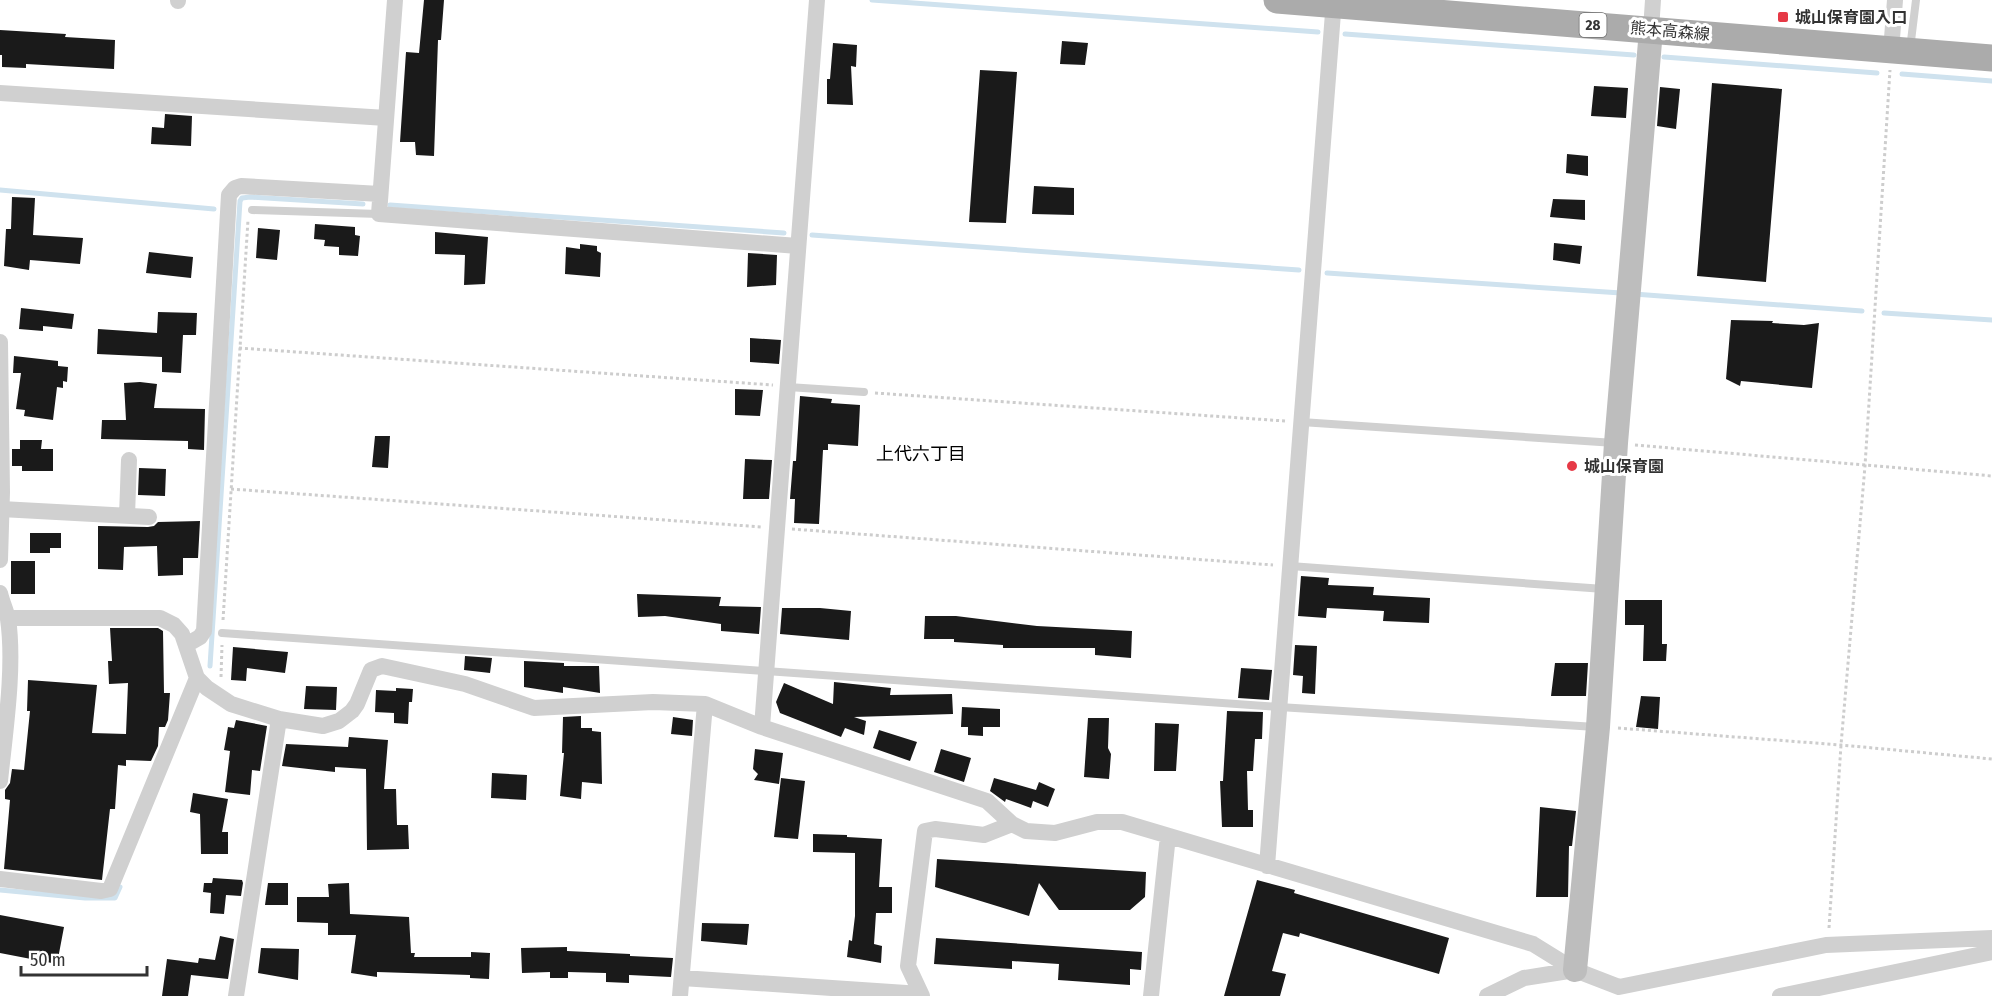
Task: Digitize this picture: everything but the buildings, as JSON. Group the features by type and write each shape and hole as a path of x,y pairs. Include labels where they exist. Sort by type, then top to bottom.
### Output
{"main road":[{"name":"熊本高森線","path":"1277,0 1334,2 1992,58"}],"street":[{"path":"395,0 379,214 798,246"},
{"path":"762,727 817,0"},
{"path":"1575,970 1598,727 1616,443 1653,0"},
{"path":"1895,0 1901,51"},
{"path":"1267,866 1334,2"},
{"path":"0,93 386,118"},
{"path":"186,645 200,637 204,631 229,195 235,188 241,186 381,194"},
{"path":"0,342 0,560"},
{"path":"127,516 129,460"},
{"path":"1,498 127,516 149,517"},
{"path":"0,593 8,618 8,689 0,781"},
{"path":"8,618 155,616 174,625 182,634 197,678 218,697 231,704 279,719 323,726 339,721 352,711 371,670 382,666 465,684 534,708 652,702 705,704 762,727 987,801 1012,824 1026,831 1055,833 1097,822 1122,822 1533,945 1575,970 1619,987 1826,945 1992,938"},
{"path":"0,879 101,891 110,889 197,678"},
{"path":"680,996 705,704"},
{"path":"236,996 279,719"},
{"path":"682,978 921,995 908,966 925,831 935,829 984,835 1012,824"},
{"path":"1151,996 1168,836"},
{"path":"1780,996 1992,952"},
{"path":"1487,996 1524,978 1575,970"}],"lane":[{"path":"1901,51 1916,0"},
{"path":"252,210 379,214"},
{"path":"788,387 864,392"},
{"path":"1301,422 1616,443"},
{"path":"1290,567 1606,589"},
{"path":"222,633 1598,727"}],"path":[{"path":"1828,932 1841,745 1901,51"},
{"path":"218,697 222,676 222,633 248,219 252,210"},
{"path":"239,348 788,387"},
{"path":"864,392 1301,422"},
{"path":"1616,443 1992,476"},
{"path":"231,489 1290,567"},
{"path":"1598,727 1992,759"}],"waterway":[{"path":"872,0 1318,32"},
{"path":"1345,34 1634,55"},
{"path":"1664,57 1877,73"},
{"path":"1902,74 1992,81"},
{"path":"0,190 214,209"},
{"path":"210,666 240,201 242,198 250,197 363,204"},
{"path":"390,205 784,233"},
{"path":"812,235 1299,270"},
{"path":"1327,273 1621,293"},
{"path":"1634,294 1862,311"},
{"path":"1884,313 1992,320"},
{"path":"0,890 85,898 115,898 120,887"}],"place":[{"name":"城山保育園入口","path":"1783,17"},
{"name":"城山保育園","path":"1572,466"}],"district":[{"name":"上代六丁目","path":"921,454"}]}
